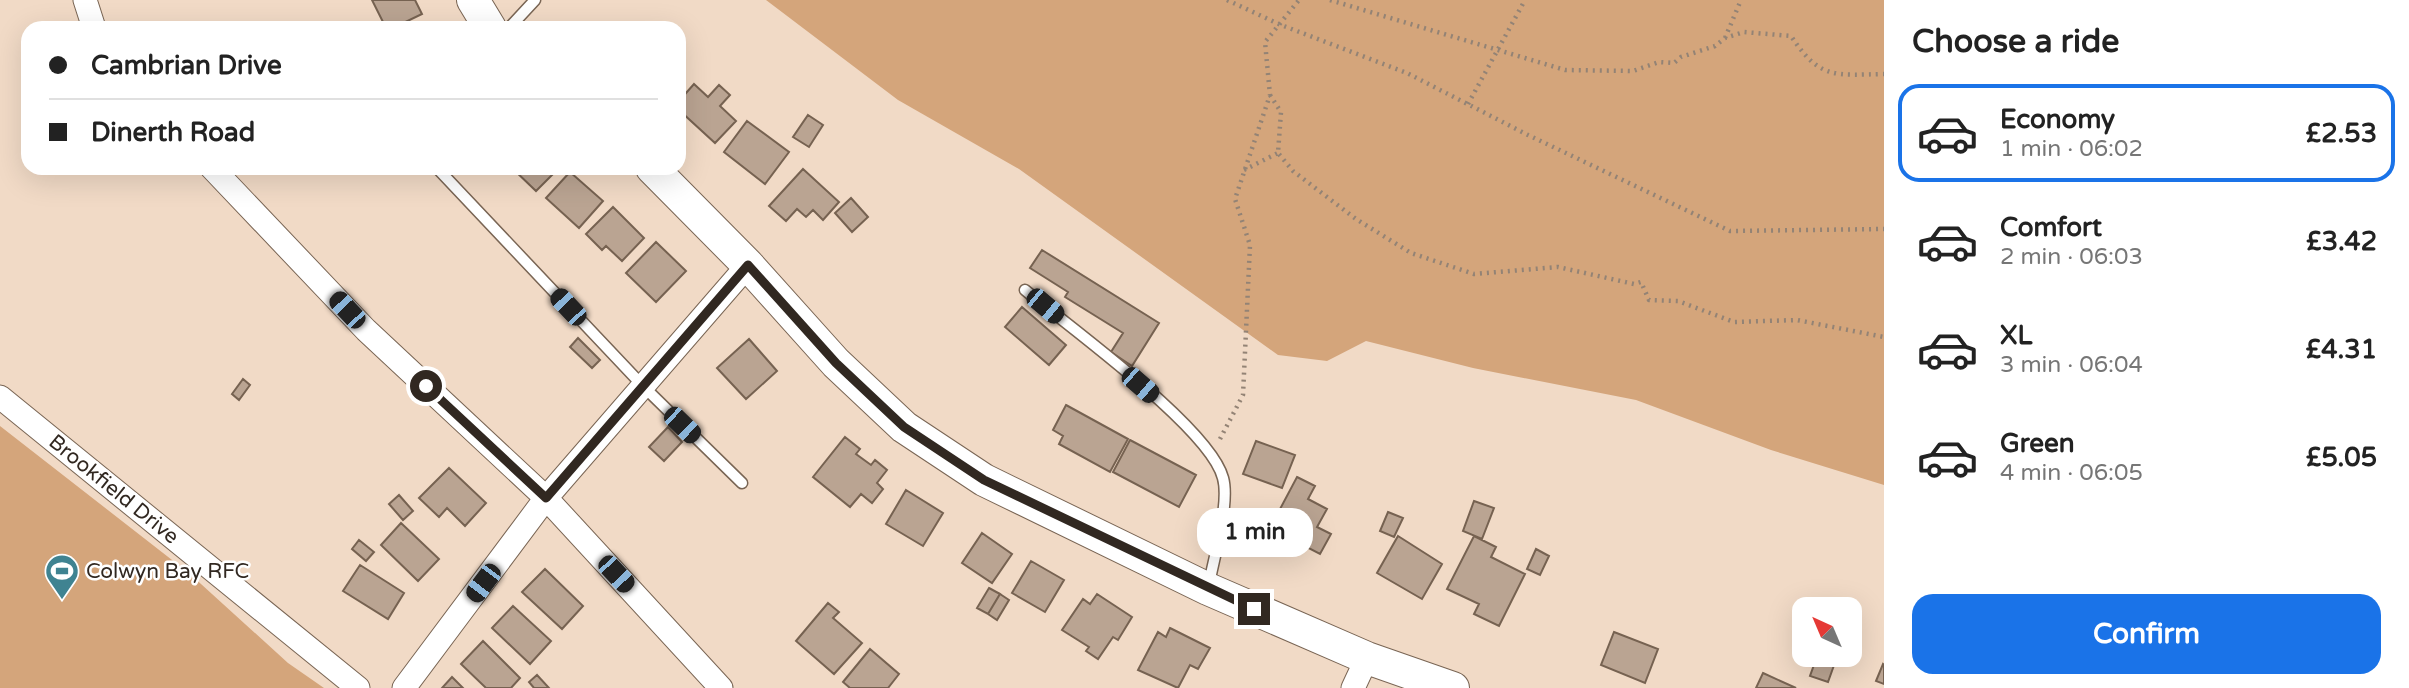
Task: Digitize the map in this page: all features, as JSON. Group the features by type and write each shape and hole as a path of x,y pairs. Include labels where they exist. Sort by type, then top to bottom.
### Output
{"street":[{"path":"85,0 92,21"},
{"path":"473,0 486,21"},
{"path":"219,175 366,330 546,498 721,688"},
{"path":"659,175 748,265 836,363 904,427 984,480 1208,589 1367,657 1452,688"},
{"path":"404,688 546,498 748,265"},
{"name":"Brookfield Drive","path":"0,397 358,688"},
{"path":"1353,688 1367,657"}],"lane":[{"path":"516,21 535,0"},
{"path":"444,175 643,386 742,483"},
{"path":"1025,290 1181,420 1212,456 1223,478 1223,502 1208,589"}],"path":[{"path":"1227,0 1281,25 1407,73 1730,231 1884,229"},
{"path":"1212,456 1243,395 1250,245 1235,199 1270,95 1265,42 1299,0"},
{"path":"1330,0 1565,70 1633,71 1659,62 1674,63 1681,57 1715,46 1724,38 1741,0"},
{"path":"1468,104 1525,0"},
{"path":"1724,38 1744,32 1791,36 1805,58 1821,71 1849,75 1884,74"},
{"path":"1270,95 1280,112 1278,153 1293,171 1356,219 1411,253 1474,274 1559,267 1641,282 1649,300 1678,301 1734,322 1797,320 1884,337"},
{"path":"1244,170 1278,153"}],"shaded area":[{"path":"766,0 1884,0 1884,485 1771,450 1636,400 1473,368 1366,341 1327,361 1278,355 1019,169 898,100"},
{"path":"0,426 190,574 288,663 324,688 0,688"}],"building":[{"path":"372,0 415,0 422,14 408,21 382,21"},
{"path":"694,84 708,97 719,85 730,95 720,106 736,121 715,143 686,116 686,93"},
{"path":"808,115 823,125 809,147 793,137"},
{"path":"747,121 789,152 765,184 724,152"},
{"path":"803,169 839,202 823,220 813,210 806,217 797,209 786,221 769,206"},
{"path":"519,175 552,175 536,191"},
{"path":"567,175 573,175 603,201 579,228 546,198"},
{"path":"851,198 868,217 852,232 835,213"},
{"path":"613,207 644,238 622,261 606,246 602,250 586,234"},
{"path":"656,242 686,271 656,302 626,273"},
{"path":"1042,250 1159,323 1132,366 1111,352 1123,333 1065,297 1068,292 1030,268"},
{"path":"1022,307 1066,345 1049,365 1005,327"},
{"path":"578,338 600,360 592,368 570,347"},
{"path":"749,339 777,371 746,399 717,368"},
{"path":"243,379 250,385 239,400 232,394"},
{"path":"1066,405 1128,439 1110,472 1059,444 1063,436 1053,430"},
{"path":"668,427 682,442 664,461 649,447"},
{"path":"845,437 860,449 856,454 871,465 875,460 887,470 877,483 883,489 872,503 861,494 850,507 813,477"},
{"path":"1130,440 1196,475 1179,507 1113,472"},
{"path":"1256,441 1295,455 1282,488 1243,474"},
{"path":"449,468 486,503 465,526 447,508 439,517 419,498"},
{"path":"1297,477 1315,486 1308,499 1327,509 1317,527 1331,534 1320,554 1270,528"},
{"path":"906,490 943,513 923,546 886,524"},
{"path":"399,495 413,511 403,520 389,504"},
{"path":"1474,501 1494,508 1482,539 1463,531"},
{"path":"1388,512 1403,518 1394,537 1380,531"},
{"path":"401,523 439,559 418,581 381,545"},
{"path":"982,533 1012,554 992,583 962,563"},
{"path":"1398,536 1442,564 1422,599 1377,573"},
{"path":"1474,536 1496,547 1491,557 1525,574 1499,626 1474,614 1479,604 1447,589"},
{"path":"359,540 374,552 366,561 352,549"},
{"path":"1536,549 1549,556 1540,575 1527,569"},
{"path":"1031,561 1064,580 1045,612 1012,593"},
{"path":"360,565 404,593 388,619 343,591"},
{"path":"545,569 583,606 562,629 522,592"},
{"path":"989,588 1000,594 988,614 977,608"},
{"path":"1000,594 1009,600 997,620 988,614"},
{"path":"1097,594 1132,617 1118,640 1113,637 1098,659 1086,651 1089,647 1062,630 1083,599 1090,604"},
{"path":"828,603 839,612 833,618 862,643 834,674 796,641"},
{"path":"513,606 551,641 530,664 492,628"},
{"path":"1170,628 1210,648 1198,669 1190,665 1178,688 1138,670 1158,632 1166,637"},
{"path":"1614,632 1658,649 1645,683 1601,665"},
{"path":"483,641 520,678 511,688 486,688 461,664"},
{"path":"870,649 899,674 888,688 850,688 843,682"},
{"path":"1884,665 1884,684 1876,681"},
{"path":"1813,667 1833,667 1828,682 1810,676"},
{"path":"1763,673 1796,688 1756,688"},
{"path":"537,675 549,688 534,688 529,682"},
{"path":"452,677 463,688 442,688"}],"place":[{"name":"Colwyn Bay RFC","path":"62,601"}],"route":[{"path":"426,386 546,498 748,265 836,363 904,427 984,480 1254,609"}]}
